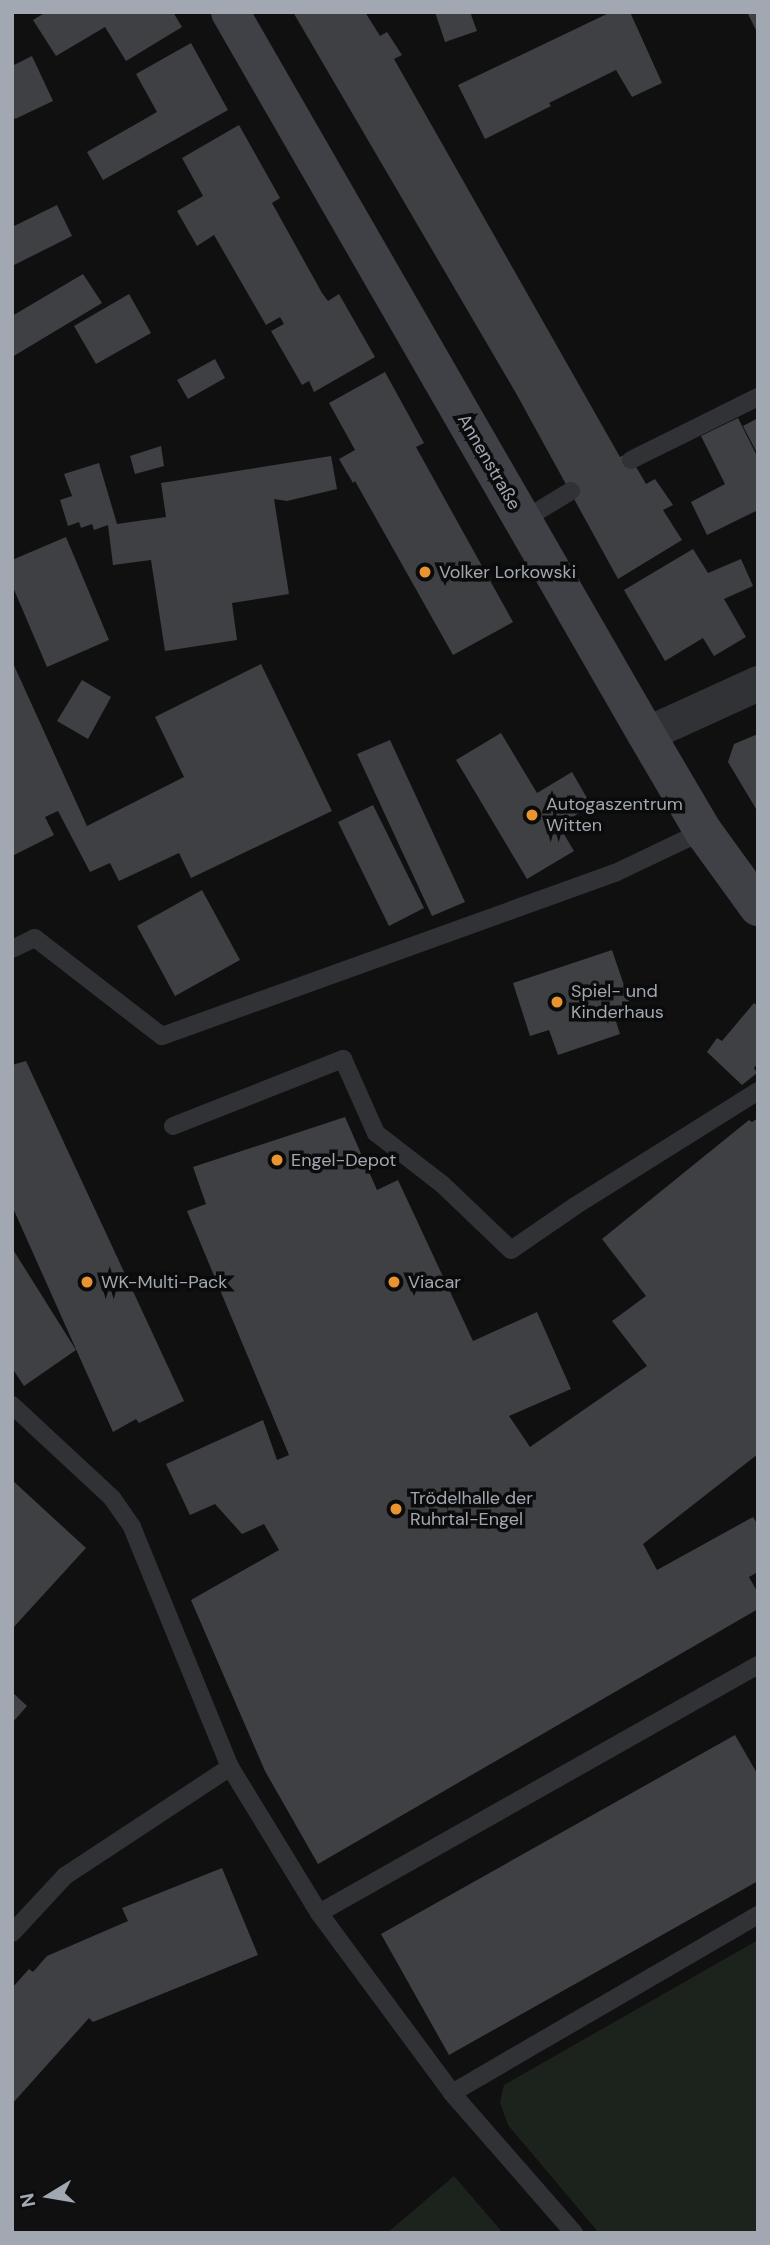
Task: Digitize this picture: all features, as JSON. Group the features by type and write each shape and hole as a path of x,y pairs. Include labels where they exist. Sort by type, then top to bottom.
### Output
{"street":[{"name":"Annenstraße","path":"230,12 646,734 704,831 758,907"},
{"path":"646,734 758,683"}],"lane":[{"path":"631,460 758,397"},
{"path":"523,520 571,491"},
{"path":"12,949 35,938 162,1037 615,873 704,831"},
{"path":"173,1126 343,1059 376,1133 442,1184 511,1250 575,1206 758,1091"},
{"path":"12,1405 112,1498 132,1527 230,1768 319,1913 452,2093 574,2233"},
{"path":"319,1913 758,1665"},
{"path":"12,1933 65,1875 230,1768"},
{"path":"452,2093 758,1915"}],"shaded area":[{"path":"758,1940 758,2233 599,2233 508,2125 500,2102 504,2085"},
{"path":"454,2176 503,2233 387,2233"}],"building":[{"path":"46,12 173,12 182,27 126,61 105,27 56,56 33,20"},
{"path":"293,12 365,12 380,36 387,32 402,55 394,59 620,457 628,453 646,484 655,479 673,505 663,510 682,540 618,579 517,395"},
{"path":"435,12 470,12 477,31 445,42"},
{"path":"611,12 630,12 662,83 632,97 616,70 485,139 458,85"},
{"path":"747,12 758,12 758,34"},
{"path":"191,43 228,110 103,180 87,152 157,112 136,74"},
{"path":"32,56 53,101 15,119 12,113 12,66"},
{"path":"239,125 280,198 272,203 322,293 328,301 339,294 375,357 314,392 309,381 302,385 271,331 284,324 280,317 266,325 214,235 197,246 177,211 203,196 182,158"},
{"path":"57,205 72,236 12,266 12,227"},
{"path":"83,274 102,303 12,357 12,316"},
{"path":"129,294 151,333 96,364 74,326"},
{"path":"215,359 225,378 188,399 177,380"},
{"path":"385,372 424,443 416,447 513,622 453,655 355,481 353,483 339,459 355,450 329,403"},
{"path":"738,418 758,458 758,510 707,535 691,502 725,484 701,436"},
{"path":"758,418 758,455 743,426"},
{"path":"161,446 164,466 135,474 130,456"},
{"path":"331,456 337,489 287,501 274,499 289,594 232,603 237,640 165,651 151,560 113,565 108,525 94,530 92,524 81,528 79,522 68,526 60,500 72,496 64,474 99,463 117,524 166,517 161,483"},
{"path":"66,537 109,640 47,667 12,585 12,560"},
{"path":"693,549 708,573 741,559 753,586 724,599 746,637 714,656 703,638 665,661 624,590"},
{"path":"12,661 87,826 184,777 155,717 261,664 332,811 191,878 179,853 119,881 110,863 90,872 58,811 45,817 54,835 12,856"},
{"path":"82,680 111,697 88,739 57,721"},
{"name":"Autogaszentrum Witten","path":"501,733 537,793 572,772 591,805 559,826 574,851 527,879 456,760"},
{"path":"758,734 758,812 728,762 734,744"},
{"path":"390,740 465,902 432,916 357,754"},
{"path":"373,805 424,908 389,926 338,822"},
{"path":"202,890 240,960 175,996 137,926"},
{"path":"612,950 632,1009 614,1015 620,1034 558,1055 549,1030 530,1036 513,983"},
{"path":"754,1003 758,1006 758,1063 754,1068 757,1073 742,1085 707,1052 717,1038 722,1041"},
{"name":"WK-Multi-Pack","path":"26,1061 184,1401 139,1423 136,1419 113,1432 12,1206 12,1065"},
{"path":"345,1117 377,1190 398,1180 473,1341 537,1312 571,1389 509,1416 530,1447 647,1366 612,1321 646,1296 602,1239 749,1120 752,1122 758,1118 758,1454 643,1544 657,1570 753,1517 758,1525 758,1572 749,1577 758,1593 758,1609 318,1864 265,1771 191,1600 279,1550 264,1524 242,1534 215,1504 190,1515 166,1464 263,1420 277,1460 289,1455 187,1211 206,1204 193,1167"},
{"path":"12,1248 76,1350 24,1386 12,1368"},
{"path":"12,1480 86,1548 12,1629"},
{"path":"12,1692 27,1706 12,1723"},
{"path":"735,1735 758,1775 758,1881 449,2055 381,1934"},
{"path":"222,1868 258,1955 93,2022 89,2018 12,2104 12,1988 29,1969 33,1972 47,1956 128,1921 122,1908"}],"place":[{"name":"Volker Lorkowski","path":"425,572"},
{"name":"Autogaszentrum Witten","path":"532,815"},
{"name":"Spiel- und Kinderhaus","path":"557,1002"},
{"name":"Engel-Depot","path":"277,1160"},
{"name":"WK-Multi-Pack","path":"87,1282"},
{"name":"Viacar","path":"394,1282"},
{"name":"Trödelhalle der Ruhrtal-Engel","path":"396,1509"}]}
